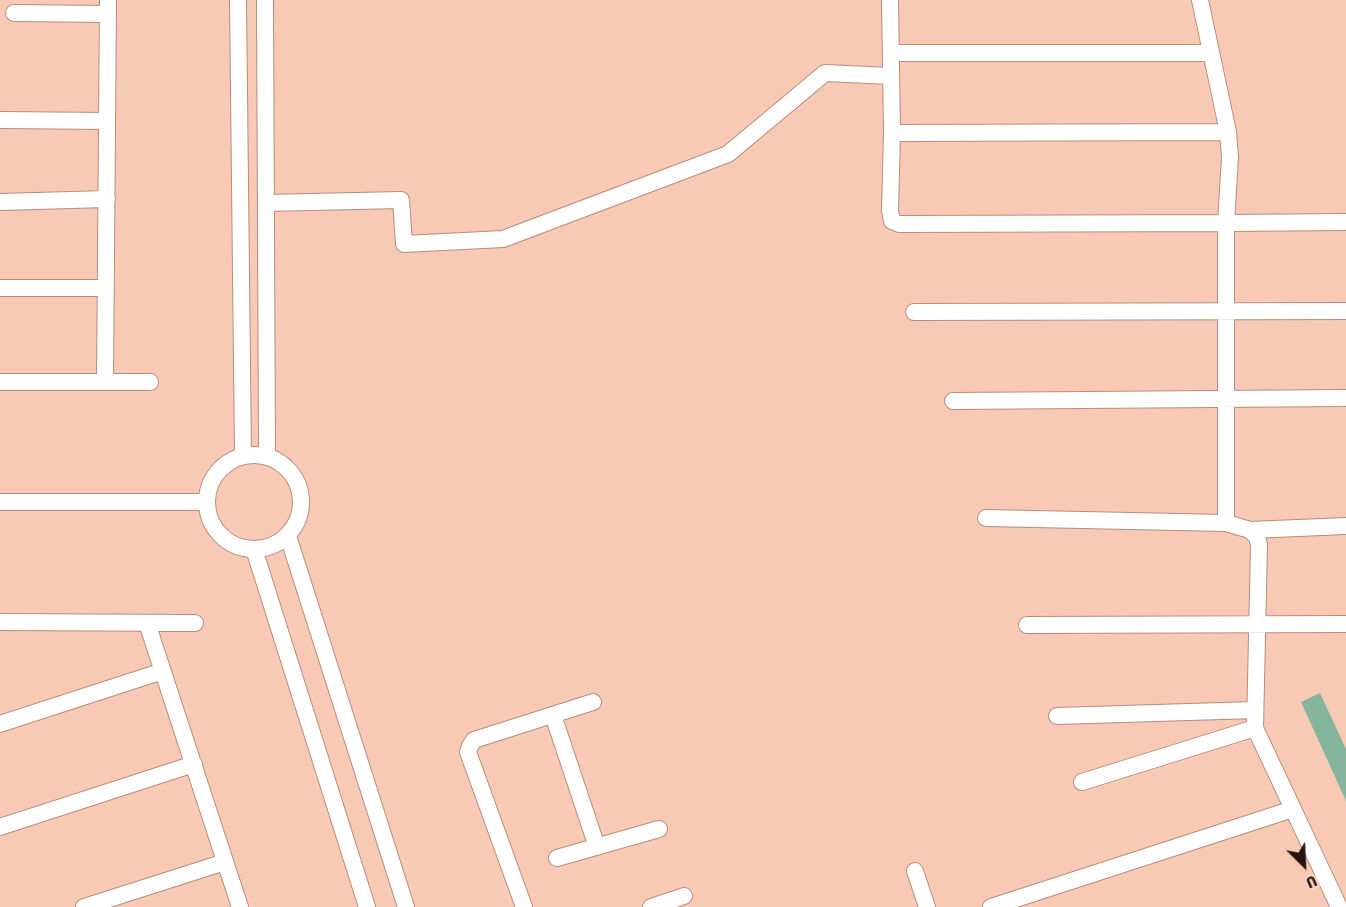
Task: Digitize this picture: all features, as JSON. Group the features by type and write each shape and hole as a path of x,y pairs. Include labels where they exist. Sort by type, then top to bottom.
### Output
{"street":[{"path":"238,0 243,456"},
{"path":"266,0 267,456"},
{"path":"890,0 892,133 890,211 892,221 899,224 1346,222"},
{"path":"1200,0 1228,132 1230,157 1226,223 1227,523"},
{"path":"14,13 108,7 105,382"},
{"path":"891,52 1211,53"},
{"path":"266,203 401,200 404,244 503,239 728,154 825,73 891,76"},
{"path":"0,120 107,121"},
{"path":"892,133 1228,132"},
{"path":"0,202 107,199"},
{"path":"0,288 106,288"},
{"path":"914,312 1346,311"},
{"path":"0,382 150,382"},
{"path":"953,401 1346,398"},
{"path":"243,456 267,456 288,469 300,490 300,515 288,536 272,545 254,549 242,548 220,535 208,514 208,490 221,468 243,456"},
{"path":"0,502 207,502"},
{"path":"986,518 1227,523 1250,530 1346,526"},
{"path":"1250,530 1257,537 1259,545 1255,728 1338,907"},
{"path":"288,536 406,907"},
{"path":"254,549 367,907"},
{"path":"0,622 195,623"},
{"path":"1027,625 1256,622 1346,624"},
{"path":"147,623 240,907"},
{"path":"0,724 163,671"},
{"path":"524,907 468,752 474,740 593,702"},
{"path":"1057,716 1255,710"},
{"path":"553,716 597,846"},
{"path":"1082,782 1255,728"},
{"path":"0,827 194,764"},
{"path":"991,907 1293,809"},
{"path":"557,858 659,830"},
{"path":"84,907 225,862"},
{"path":"915,870 927,907"},
{"path":"651,907 684,896"}],"building":[{"path":"1320,693 1346,749 1346,801 1301,702"}]}
